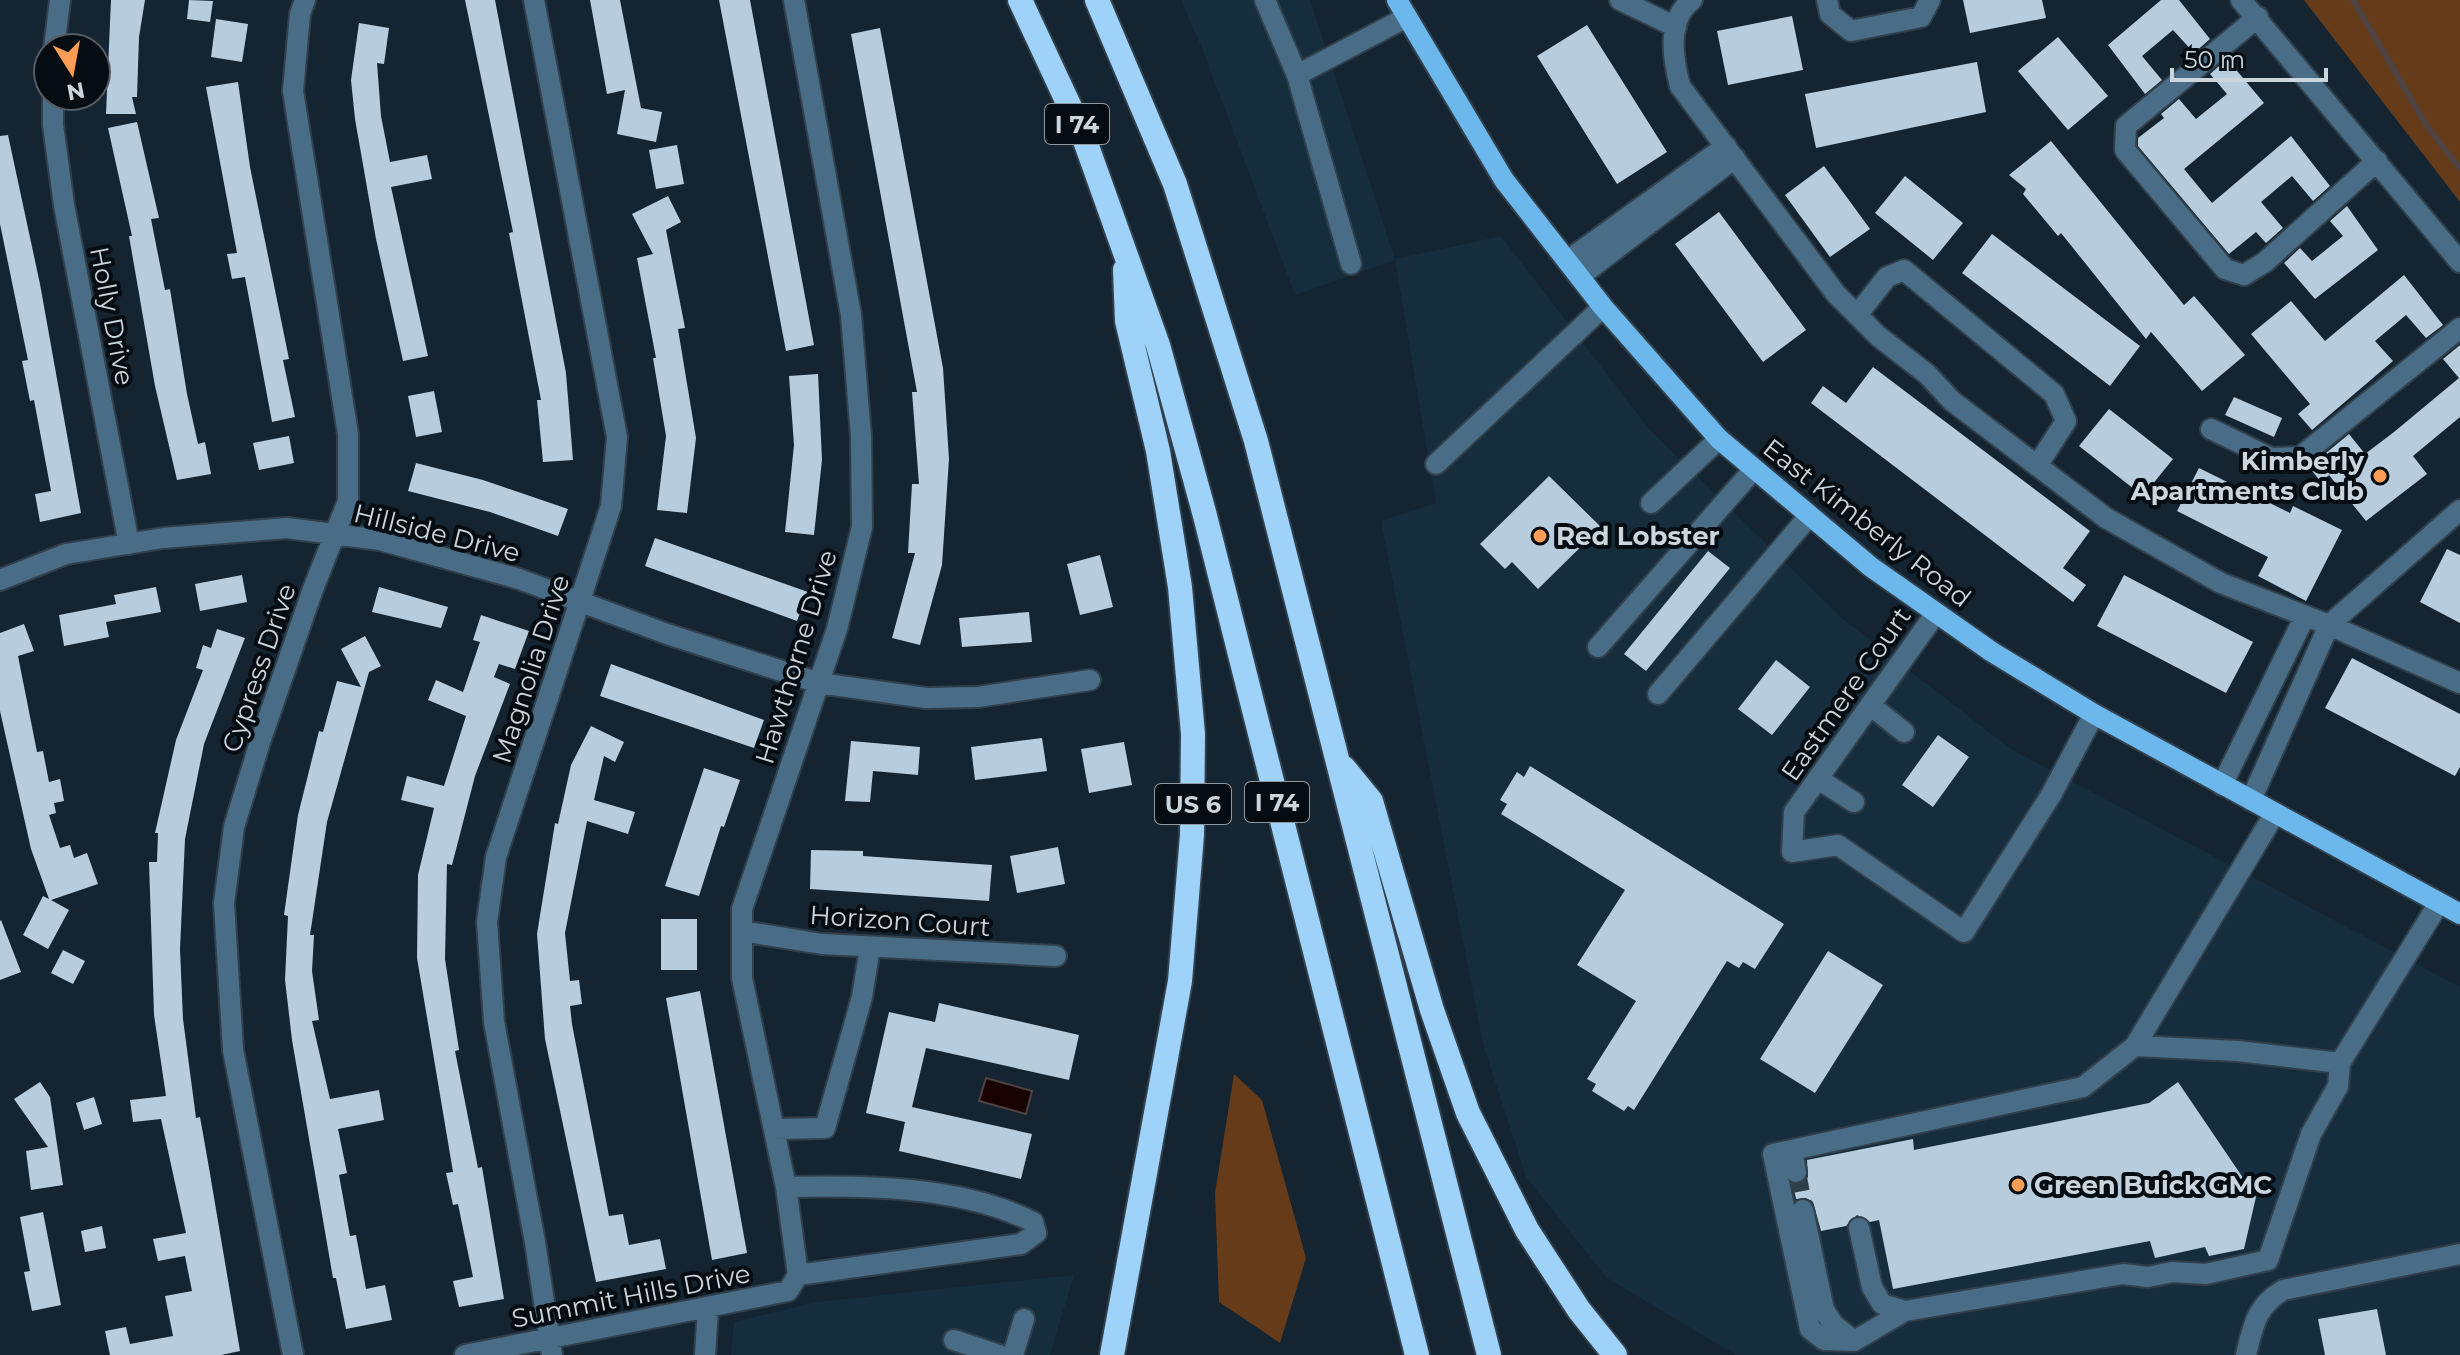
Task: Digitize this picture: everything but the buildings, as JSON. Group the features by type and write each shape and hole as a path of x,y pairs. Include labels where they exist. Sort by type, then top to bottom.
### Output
{"highway":[{"name":"I 74","path":"1020,0 1083,135 1158,345 1204,512 1417,1355"},
{"name":"I 74","path":"1097,0 1175,184 1256,441 1489,1355"},
{"name":"US 6","path":"1112,1355 1180,981 1189,893 1193,792 1193,734 1180,587 1158,451 1127,321 1125,252"},
{"path":"1337,759 1371,801 1437,1024 1468,1113 1527,1230 1579,1310 1615,1355"}],"main road":[{"name":"East Kimberly Road","path":"1402,9 1504,180 1603,307 1719,439 1754,469 1871,567 1936,613 2094,714 2460,914"}],"street":[{"path":"56,32 60,0"},
{"name":"Cypress Drive","path":"293,1355 233,1050 224,903 234,827 284,673 348,501 348,434 293,91 300,14 305,0"},
{"name":"Magnolia Drive","path":"534,0 617,437 611,506 496,857 487,922 494,1022 551,1347"},
{"name":"Hawthorne Drive","path":"794,0 851,315 861,436 862,527 837,629 742,909 742,978 786,1187 798,1275"},
{"path":"1265,0 1297,75 1351,264"},
{"path":"1620,0 1676,27"},
{"path":"1692,0 1684,6 1676,27 1672,55 1680,86 1836,294 1878,336 1927,374 1952,401 2106,518 2221,583 2329,625 2460,683"},
{"path":"1827,0 1830,14 1851,31 1921,17 1930,0"},
{"path":"2241,0 2460,262"},
{"path":"1297,75 1402,9"},
{"path":"2258,17 2126,126 2125,150 2225,269 2244,275 2265,262 2377,161"},
{"name":"Holly Drive","path":"53,112 64,205 129,544"},
{"path":"1573,269 1730,152"},
{"path":"1857,315 1887,277 1904,270 2043,384 2054,394 2066,421 2037,466"},
{"path":"1436,464 1603,307"},
{"path":"2211,429 2271,458 2300,457 2460,328"},
{"path":"1651,503 1719,439"},
{"path":"1598,647 1754,469"},
{"path":"2251,800 2329,625 2460,510"},
{"path":"1658,694 1809,516"},
{"name":"Hillside Drive","path":"0,580 66,554 129,544 287,528 380,540 519,579 819,683 926,698 978,697 1090,680"},
{"name":"Eastmere Court","path":"1936,613 1794,812 1792,852 1838,845 1964,932 2051,795 2094,714"},
{"path":"2222,785 2305,616"},
{"path":"1870,705 1904,732"},
{"path":"1818,779 1854,802"},
{"path":"2275,813 2135,1046 2083,1087 1773,1154 1810,1329 1824,1340 1854,1341 1905,1311 2123,1274 2206,1274 2268,1260 2311,1134 2338,1086 2340,1063 2439,903"},
{"name":"Horizon Court","path":"742,931 822,944 1056,956"},
{"path":"774,1129 825,1128 862,997 870,947"},
{"path":"2135,1046 2238,1051 2340,1063"},
{"path":"1792,1150 1796,1172"},
{"path":"786,1187 865,1185 941,1195 1015,1213 1033,1222 1036,1233 1021,1244 798,1275"},
{"path":"1803,1210 1824,1310 1833,1324 1854,1341"},
{"path":"1859,1228 1872,1287 1882,1304 1905,1311"},
{"path":"2246,1355 2257,1313 2268,1299 2283,1290 2460,1254"},
{"name":"Summit Hills Drive","path":"465,1355 551,1347 788,1291 798,1275"},
{"path":"705,1355 708,1308"},
{"path":"1013,1355 1024,1319"},
{"path":"954,1340 999,1355"}],"shaded area":[{"path":"1181,0 1310,0 1395,259 1501,236 1649,429 1843,619 2011,749 2460,987 2460,1355 1736,1355 1607,1278 1526,1177 1483,1044 1381,521 1436,503 1395,260 1295,295"},
{"path":"2304,0 2460,0 2460,202"},
{"path":"1234,1074 1262,1100 1306,1258 1280,1343 1219,1302 1215,1193"},
{"path":"986,1078 1032,1091 1026,1114 979,1101"},
{"path":"1074,1275 1050,1355 731,1355 734,1322 816,1302"}],"waterway":[{"path":"2353,0 2427,126 2460,169"}],"tunnel":[{"path":"1796,1172 1803,1210"}],"place":[{"name":"Kimberly Apartments Club","path":"2380,476"},
{"name":"Red Lobster","path":"1540,536"},
{"name":"Green Buick GMC","path":"2018,1185"}]}
